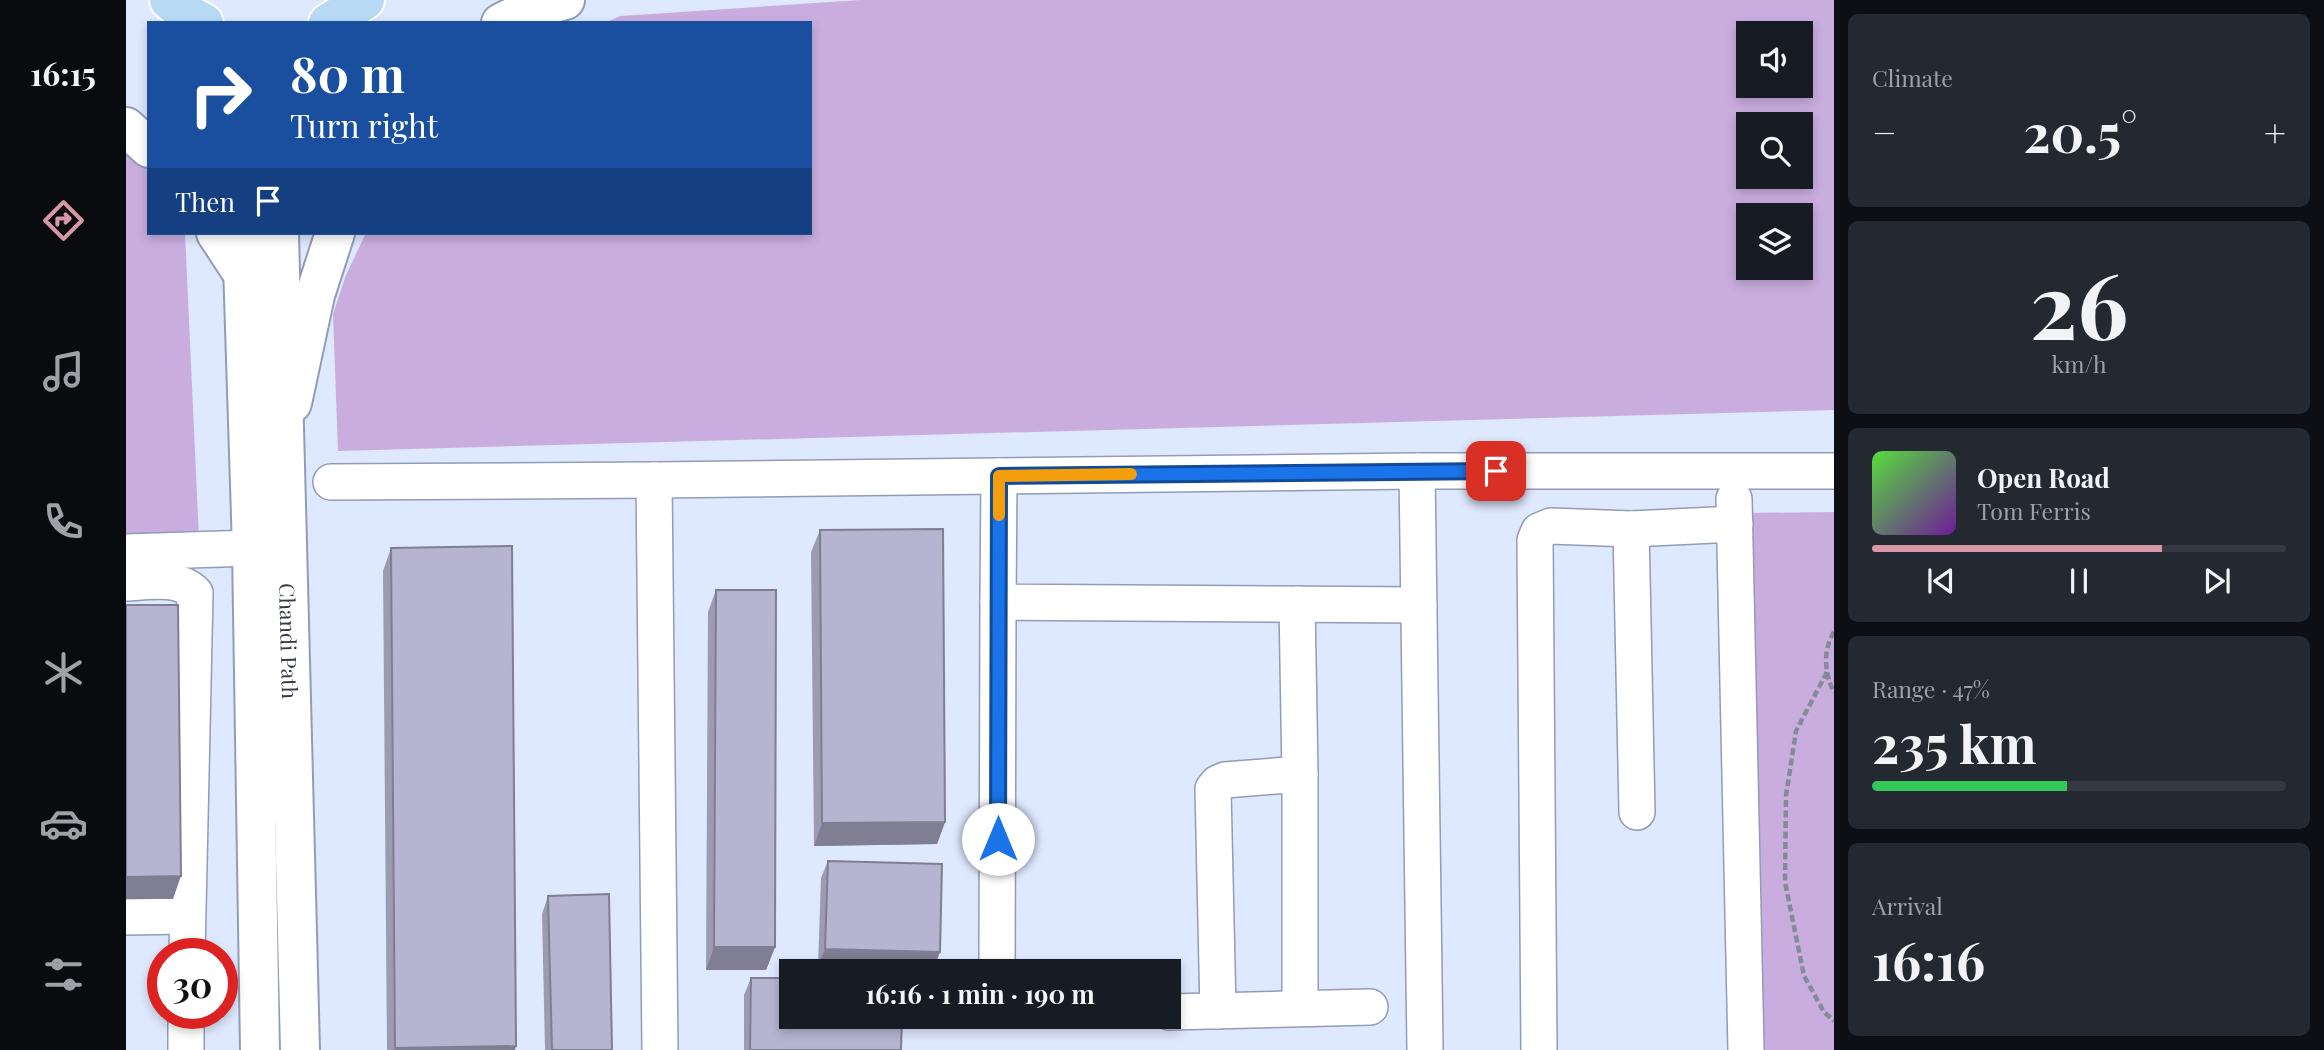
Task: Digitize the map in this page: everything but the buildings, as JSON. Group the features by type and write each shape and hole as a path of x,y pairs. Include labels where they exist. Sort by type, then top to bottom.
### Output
{"highway":[{"path":"331,21 365,0"}],"main road":[{"path":"505,21 523,12 565,0"},
{"path":"126,127 147,146"},
{"path":"217,235 243,274"},
{"name":"Chandi Path","path":"242,235 252,548 260,1050"},
{"name":"Chandi Path","path":"279,235 300,1050"},
{"path":"284,470 290,411 301,353 314,295 334,235"}],"street":[{"path":"1417,471 1425,1050"},
{"path":"331,481 1417,471 1834,471"},
{"path":"1734,471 1746,1050"},
{"path":"997,959 999,476"},
{"path":"654,480 660,1050"},
{"path":"1539,1050 1535,540 1538,531 1551,526 1631,529 1735,524"},
{"path":"1631,529 1637,812"},
{"path":"126,552 252,548"},
{"path":"126,583 172,582 189,587 195,593 187,938"},
{"path":"998,603 1419,605"},
{"path":"1297,604 1300,1008"},
{"path":"1218,1011 1213,789 1225,780 1300,774"},
{"path":"126,917 187,916"},
{"path":"1181,1012 1370,1007"},
{"path":"186,1029 186,1050"}],"path":[{"path":"1834,632 1826,658 1828,679 1834,693"},
{"path":"1827,672 1796,731 1786,796 1785,882 1804,976 1824,1012 1834,1021"}],"shaded area":[{"path":"860,0 1834,0 1834,410 338,451 333,314 346,275 365,235 812,235 812,21 609,21 621,16"},
{"path":"126,144 147,167 147,235 185,235 199,539 126,540"},
{"path":"1834,512 1834,1050 1748,1050 1746,513"}],"slow traffic":[{"path":"999,515 999,476 1131,474"}],"route":[{"path":"998,839 999,476 1496,471"}]}
